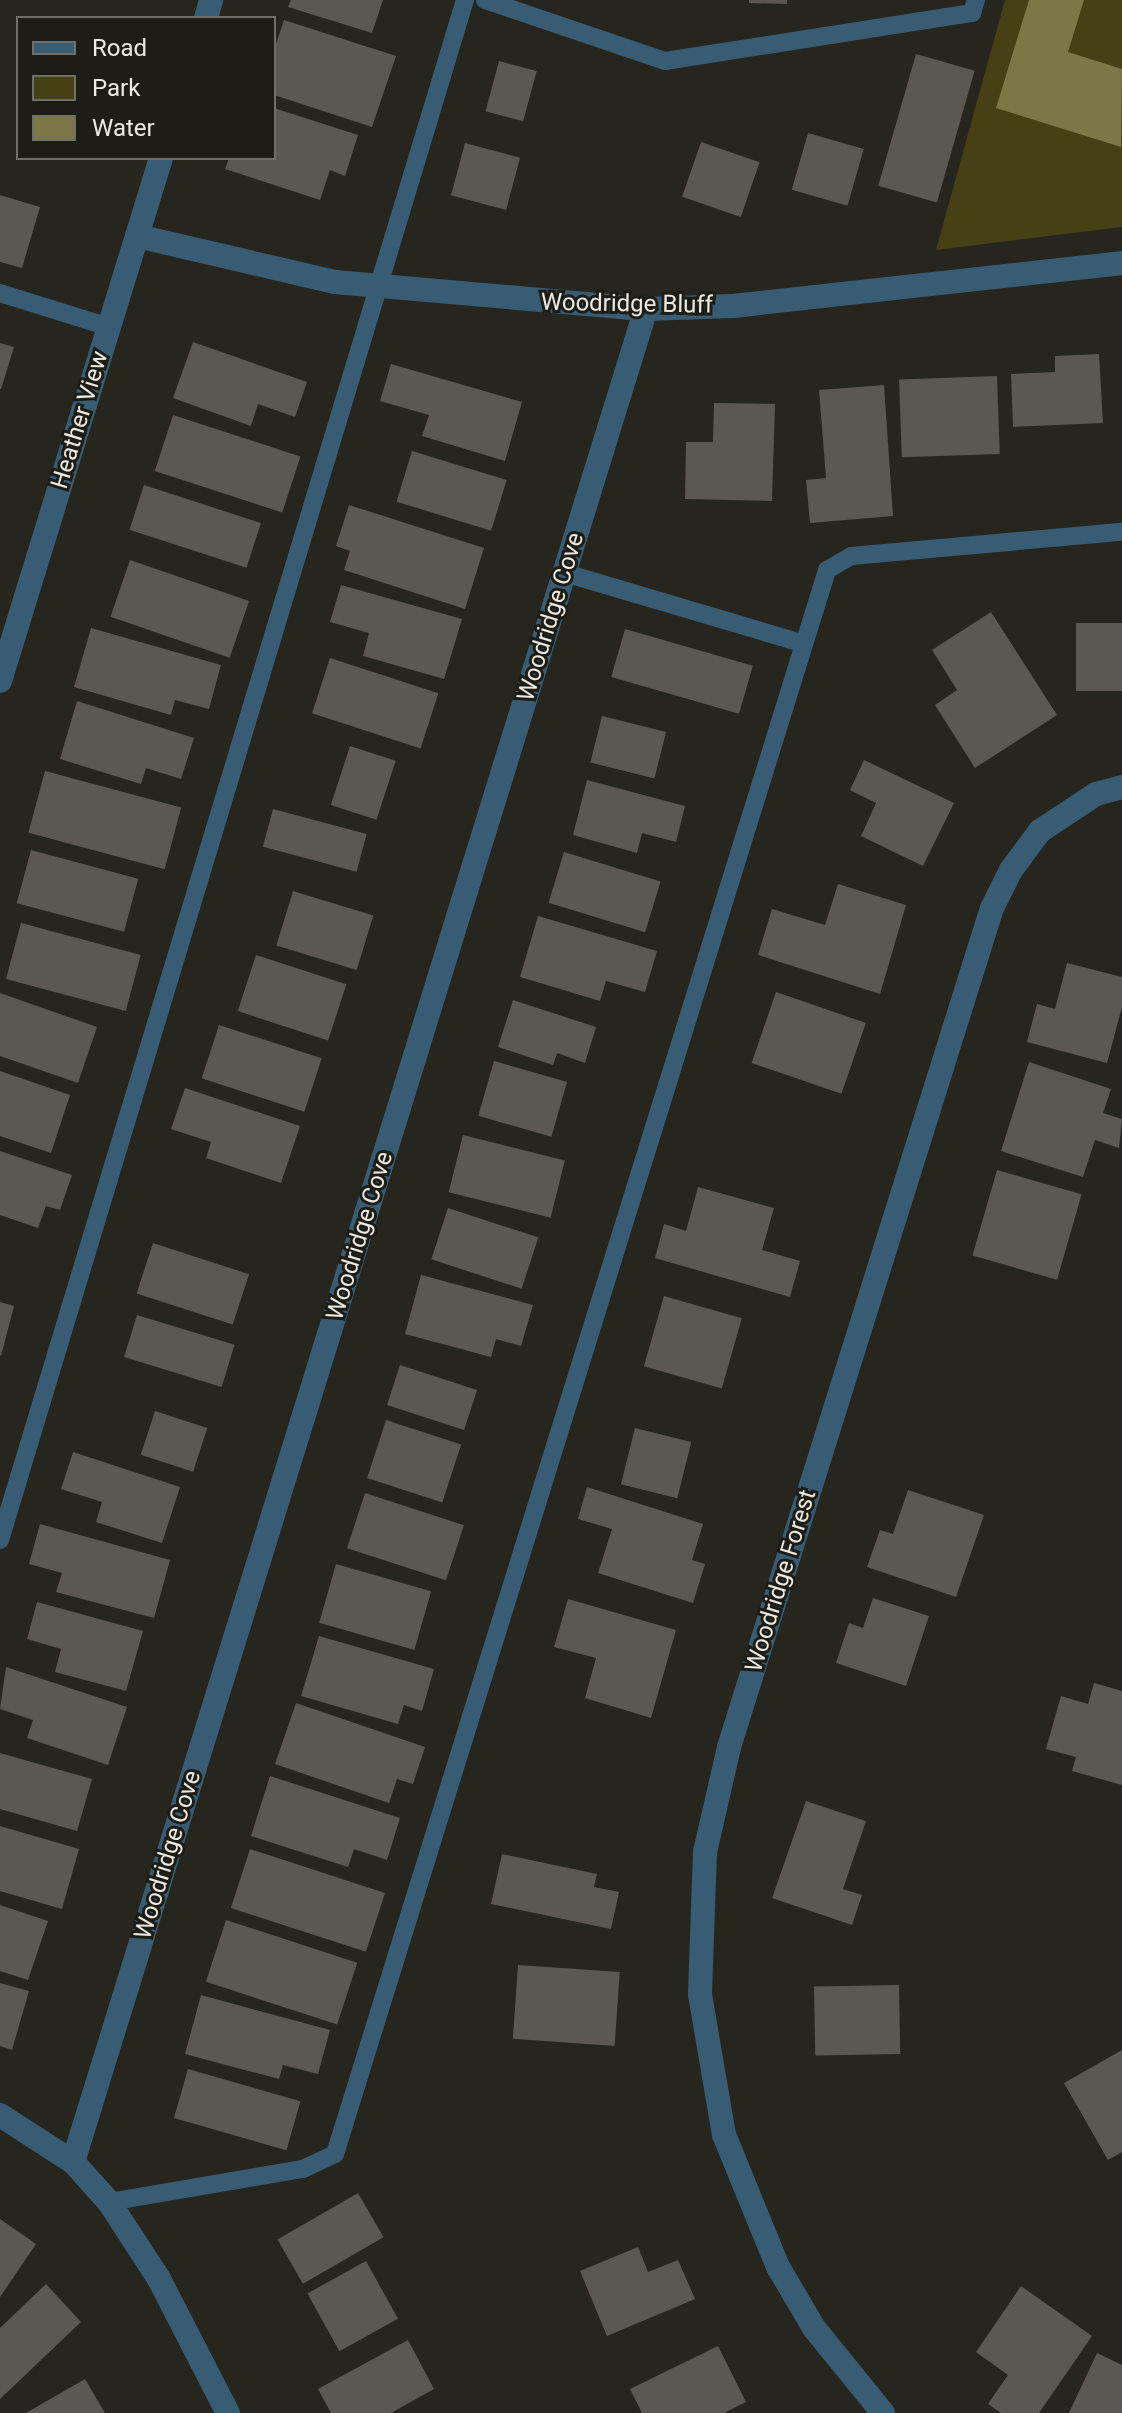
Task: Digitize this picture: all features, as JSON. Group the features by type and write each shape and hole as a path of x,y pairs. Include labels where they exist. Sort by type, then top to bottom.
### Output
{"street":[{"name":"Heather View","path":"0,681 160,160"},
{"name":"Woodridge Bluff","path":"137,236 239,263 377,286 646,309 733,306 1122,263"},
{"name":"Woodridge Cove","path":"73,2162 646,309"},
{"name":"Woodridge Forest","path":"883,2413 814,2328 778,2267 724,2135 700,1994 705,1852 729,1747 992,908 1011,870 1040,831 1096,794 1122,787"},
{"path":"0,2115 73,2162 109,2202 159,2279 228,2413"}],"lane":[{"path":"0,1540 465,0"},
{"path":"485,0 665,61 972,13 976,0"},
{"path":"0,293 109,327"},
{"path":"109,2202 303,2169 335,2154 801,643 827,570 851,556 1122,532"},
{"path":"565,573 801,643"}],"green space":[{"path":"1005,0 1122,0 1122,227 936,250"}],"water":[{"path":"1029,0 1084,0 1068,52 1122,69 1121,147 996,108"}],"building":[{"path":"291,0 383,0 372,33 288,7"},
{"path":"749,0 787,0 787,4 749,3"},
{"path":"284,20 396,56 372,127 276,96 276,44"},
{"path":"916,54 975,71 937,203 878,186"},
{"path":"499,61 537,71 523,121 486,111"},
{"path":"276,109 358,135 345,176 330,170 320,200 225,169 228,160 276,160"},
{"path":"808,133 864,149 847,206 792,190"},
{"path":"701,142 760,162 741,217 682,197"},
{"path":"465,143 520,158 506,210 451,195"},
{"path":"0,195 40,207 22,268 0,262"},
{"path":"193,342 307,382 295,417 258,404 251,426 173,398"},
{"path":"0,343 14,347 1,389 0,389"},
{"path":"1099,354 1103,423 1013,427 1011,374 1055,372 1055,356"},
{"path":"391,364 522,402 505,461 422,436 429,415 380,401"},
{"path":"997,376 1000,454 902,457 899,379"},
{"path":"884,385 893,516 810,523 806,480 826,478 819,390"},
{"path":"714,403 775,404 772,501 685,499 686,442 713,442"},
{"path":"173,415 300,456 282,513 155,471"},
{"path":"412,451 507,480 491,531 397,502"},
{"path":"144,485 261,523 246,568 129,530"},
{"path":"349,505 484,548 465,609 344,570 350,551 336,546"},
{"path":"130,560 249,601 230,658 110,617"},
{"path":"341,585 462,619 444,679 363,656 369,633 330,622"},
{"path":"991,612 1057,715 975,768 935,705 957,690 932,650"},
{"path":"1076,623 1122,623 1122,691 1076,691"},
{"path":"91,628 221,665 209,709 175,700 171,715 74,687"},
{"path":"625,629 753,666 739,714 611,677"},
{"path":"330,658 438,693 420,748 312,713"},
{"path":"77,701 194,738 181,779 146,768 141,784 60,759"},
{"path":"602,716 666,732 654,779 590,763"},
{"path":"350,746 396,761 376,820 331,805"},
{"path":"864,760 954,803 923,866 861,836 876,803 850,790"},
{"path":"45,771 181,807 165,869 28,833"},
{"path":"587,780 685,806 676,842 642,833 637,853 573,835"},
{"path":"273,809 367,834 357,872 263,847"},
{"path":"31,850 138,879 124,932 17,903"},
{"path":"564,852 661,882 645,932 549,903"},
{"path":"838,884 906,905 880,994 758,955 772,909 825,925"},
{"path":"293,891 373,916 357,970 276,946"},
{"path":"538,916 657,951 645,992 606,981 600,1001 520,977"},
{"path":"21,923 141,955 126,1011 6,979"},
{"path":"256,955 346,984 328,1040 238,1011"},
{"path":"1067,963 1122,977 1122,1007 1107,1063 1027,1042 1037,1004 1055,1009"},
{"path":"776,992 866,1023 841,1094 752,1063"},
{"path":"0,993 97,1027 78,1083 0,1056"},
{"path":"513,1000 596,1027 585,1063 557,1053 553,1065 498,1047"},
{"path":"219,1025 322,1058 304,1112 202,1078"},
{"path":"494,1061 567,1082 551,1137 478,1116"},
{"path":"1029,1062 1111,1089 1103,1113 1122,1119 1119,1148 1095,1140 1083,1177 1001,1151"},
{"path":"0,1071 70,1095 51,1153 0,1136"},
{"path":"185,1088 300,1126 281,1183 206,1158 211,1142 171,1129"},
{"path":"463,1135 565,1160 551,1218 449,1192"},
{"path":"0,1151 72,1175 60,1210 46,1206 38,1228 0,1215"},
{"path":"997,1170 1082,1194 1057,1280 972,1256"},
{"path":"698,1187 774,1208 762,1250 800,1261 790,1297 655,1258 664,1224 686,1231"},
{"path":"448,1208 538,1237 522,1289 431,1259"},
{"path":"153,1243 249,1274 233,1325 137,1293"},
{"path":"421,1275 533,1305 521,1346 496,1339 491,1357 405,1334"},
{"path":"664,1296 742,1318 722,1388 644,1366"},
{"path":"0,1302 14,1306 1,1356 0,1355"},
{"path":"137,1315 235,1345 222,1387 124,1357"},
{"path":"400,1365 477,1390 464,1430 387,1405"},
{"path":"155,1411 207,1428 193,1472 141,1455"},
{"path":"386,1420 461,1444 442,1502 367,1478"},
{"path":"635,1428 691,1442 677,1498 621,1484"},
{"path":"73,1452 180,1487 162,1543 96,1522 102,1502 61,1489"},
{"path":"587,1487 703,1524 692,1560 705,1564 693,1603 598,1573 612,1529 578,1519"},
{"path":"908,1490 984,1515 956,1597 867,1567 880,1530 893,1534"},
{"path":"365,1493 464,1525 446,1580 347,1548"},
{"path":"40,1524 170,1560 154,1618 56,1592 62,1573 29,1564"},
{"path":"336,1564 431,1591 414,1650 319,1623"},
{"path":"873,1598 929,1616 906,1686 836,1663 849,1623 863,1628"},
{"path":"568,1599 676,1630 651,1718 585,1698 596,1658 554,1647"},
{"path":"37,1602 143,1631 126,1691 55,1672 61,1649 27,1639"},
{"path":"319,1636 434,1669 422,1711 404,1705 398,1724 301,1696"},
{"path":"6,1667 127,1707 108,1765 27,1738 33,1720 0,1709"},
{"path":"1094,1683 1122,1691 1122,1785 1072,1771 1076,1757 1046,1749 1061,1696 1088,1704"},
{"path":"296,1703 425,1747 413,1784 397,1779 389,1803 275,1764"},
{"path":"0,1753 92,1779 77,1831 0,1809"},
{"path":"270,1776 400,1818 387,1860 354,1849 348,1867 251,1836"},
{"path":"806,1801 866,1821 843,1889 862,1895 852,1925 772,1898"},
{"path":"0,1826 79,1849 62,1909 0,1891"},
{"path":"250,1849 385,1893 366,1952 231,1908"},
{"path":"502,1854 597,1874 594,1887 619,1892 611,1929 491,1904"},
{"path":"0,1905 48,1921 28,1980 0,1971"},
{"path":"226,1920 357,1963 337,2024 206,1982"},
{"path":"518,1965 620,1972 615,2046 513,2039"},
{"path":"0,1983 29,1991 12,2050 0,2046"},
{"path":"899,1985 900,2054 815,2055 814,1986"},
{"path":"201,1995 330,2030 318,2074 283,2065 279,2079 185,2054"},
{"path":"1122,2050 1122,2152 1108,2160 1064,2083"},
{"path":"188,2069 300,2101 286,2150 174,2118"},
{"path":"358,2193 384,2237 303,2284 277,2240"},
{"path":"0,2219 36,2244 0,2297"},
{"path":"638,2247 648,2272 678,2260 695,2299 607,2336 580,2271"},
{"path":"366,2261 398,2319 339,2351 307,2293"},
{"path":"46,2284 81,2322 0,2399 0,2328"},
{"path":"1021,2286 1092,2336 1039,2413 1001,2413 988,2404 1008,2375 976,2352"},
{"path":"408,2340 434,2389 391,2413 331,2413 318,2389"},
{"path":"718,2346 746,2402 724,2413 642,2413 630,2389"},
{"path":"1097,2353 1122,2365 1122,2413 1069,2413"},
{"path":"85,2379 105,2413 26,2413"}]}
